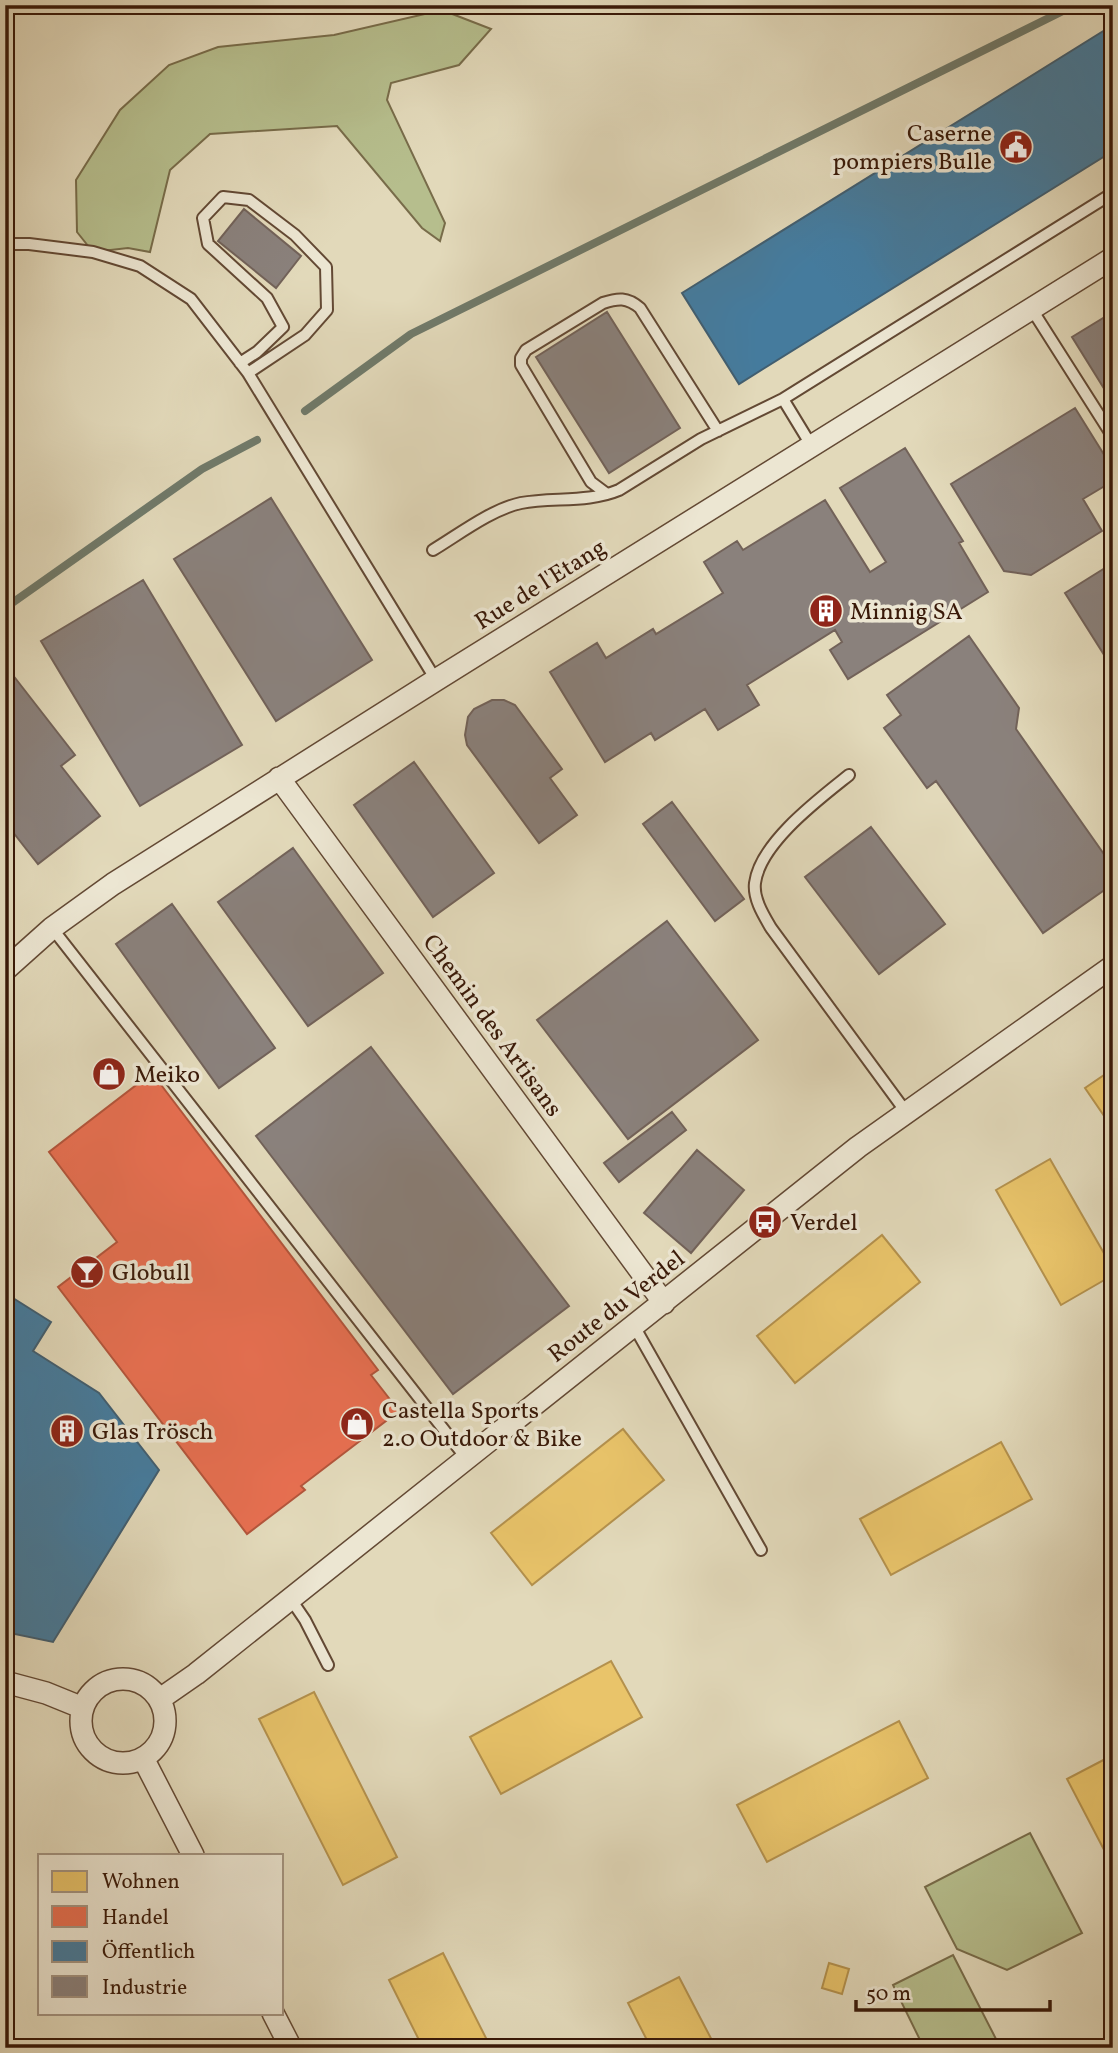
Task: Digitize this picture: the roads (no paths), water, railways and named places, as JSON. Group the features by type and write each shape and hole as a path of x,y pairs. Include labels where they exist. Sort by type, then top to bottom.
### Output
{"street":[{"name":"Rue de l'Etang","path":"5,970 52,928 113,884 1113,258"},
{"name":"Chemin des Artisans","path":"279,778 664,1303"},
{"name":"Route du Verdel","path":"160,1699 196,1674 833,1167 906,1112 1113,966"},
{"path":"126,1678 151,1688 160,1699 166,1726 162,1739 154,1750 143,1758 131,1763 107,1760 88,1744 80,1720 89,1695 99,1686 112,1679 126,1678"},
{"path":"5,1682 46,1693 83,1708"},
{"path":"143,1758 192,1854"},
{"path":"274,2014 291,2048"}],"lane":[{"path":"433,550 503,509 519,503 607,494 718,431 783,399 1113,193"},
{"path":"240,363 257,352 283,327 267,298 208,244 203,218 223,197 249,200 295,235 326,267 327,310 305,335 248,373"},
{"path":"5,244 29,244 93,252 140,266 191,299 248,373 436,680"},
{"path":"607,494 591,482 521,365 521,358 526,350 603,303 625,298 640,308 718,431"},
{"path":"1031,308 1113,437"},
{"path":"783,399 811,445"},
{"path":"849,775 814,803 770,850 754,885 756,898 771,928 906,1112"},
{"path":"52,928 466,1458"},
{"path":"634,1325 761,1549"},
{"path":"290,1598 305,1620 328,1665"}],"waterway":[{"path":"305,411 411,334 1075,5"},
{"path":"5,608 202,469 257,440"}],"place":[{"name":"Caserne pompiers Bulle","path":"1016,147"},
{"name":"Minnig SA","path":"826,611"},
{"name":"Meiko","path":"109,1074"},
{"name":"Verdel","path":"765,1222"},
{"name":"Globull","path":"87,1272"},
{"name":"Castella Sports 2.0 Outdoor & Bike","path":"357,1424"},
{"name":"Glas Trösch","path":"67,1431"}]}
